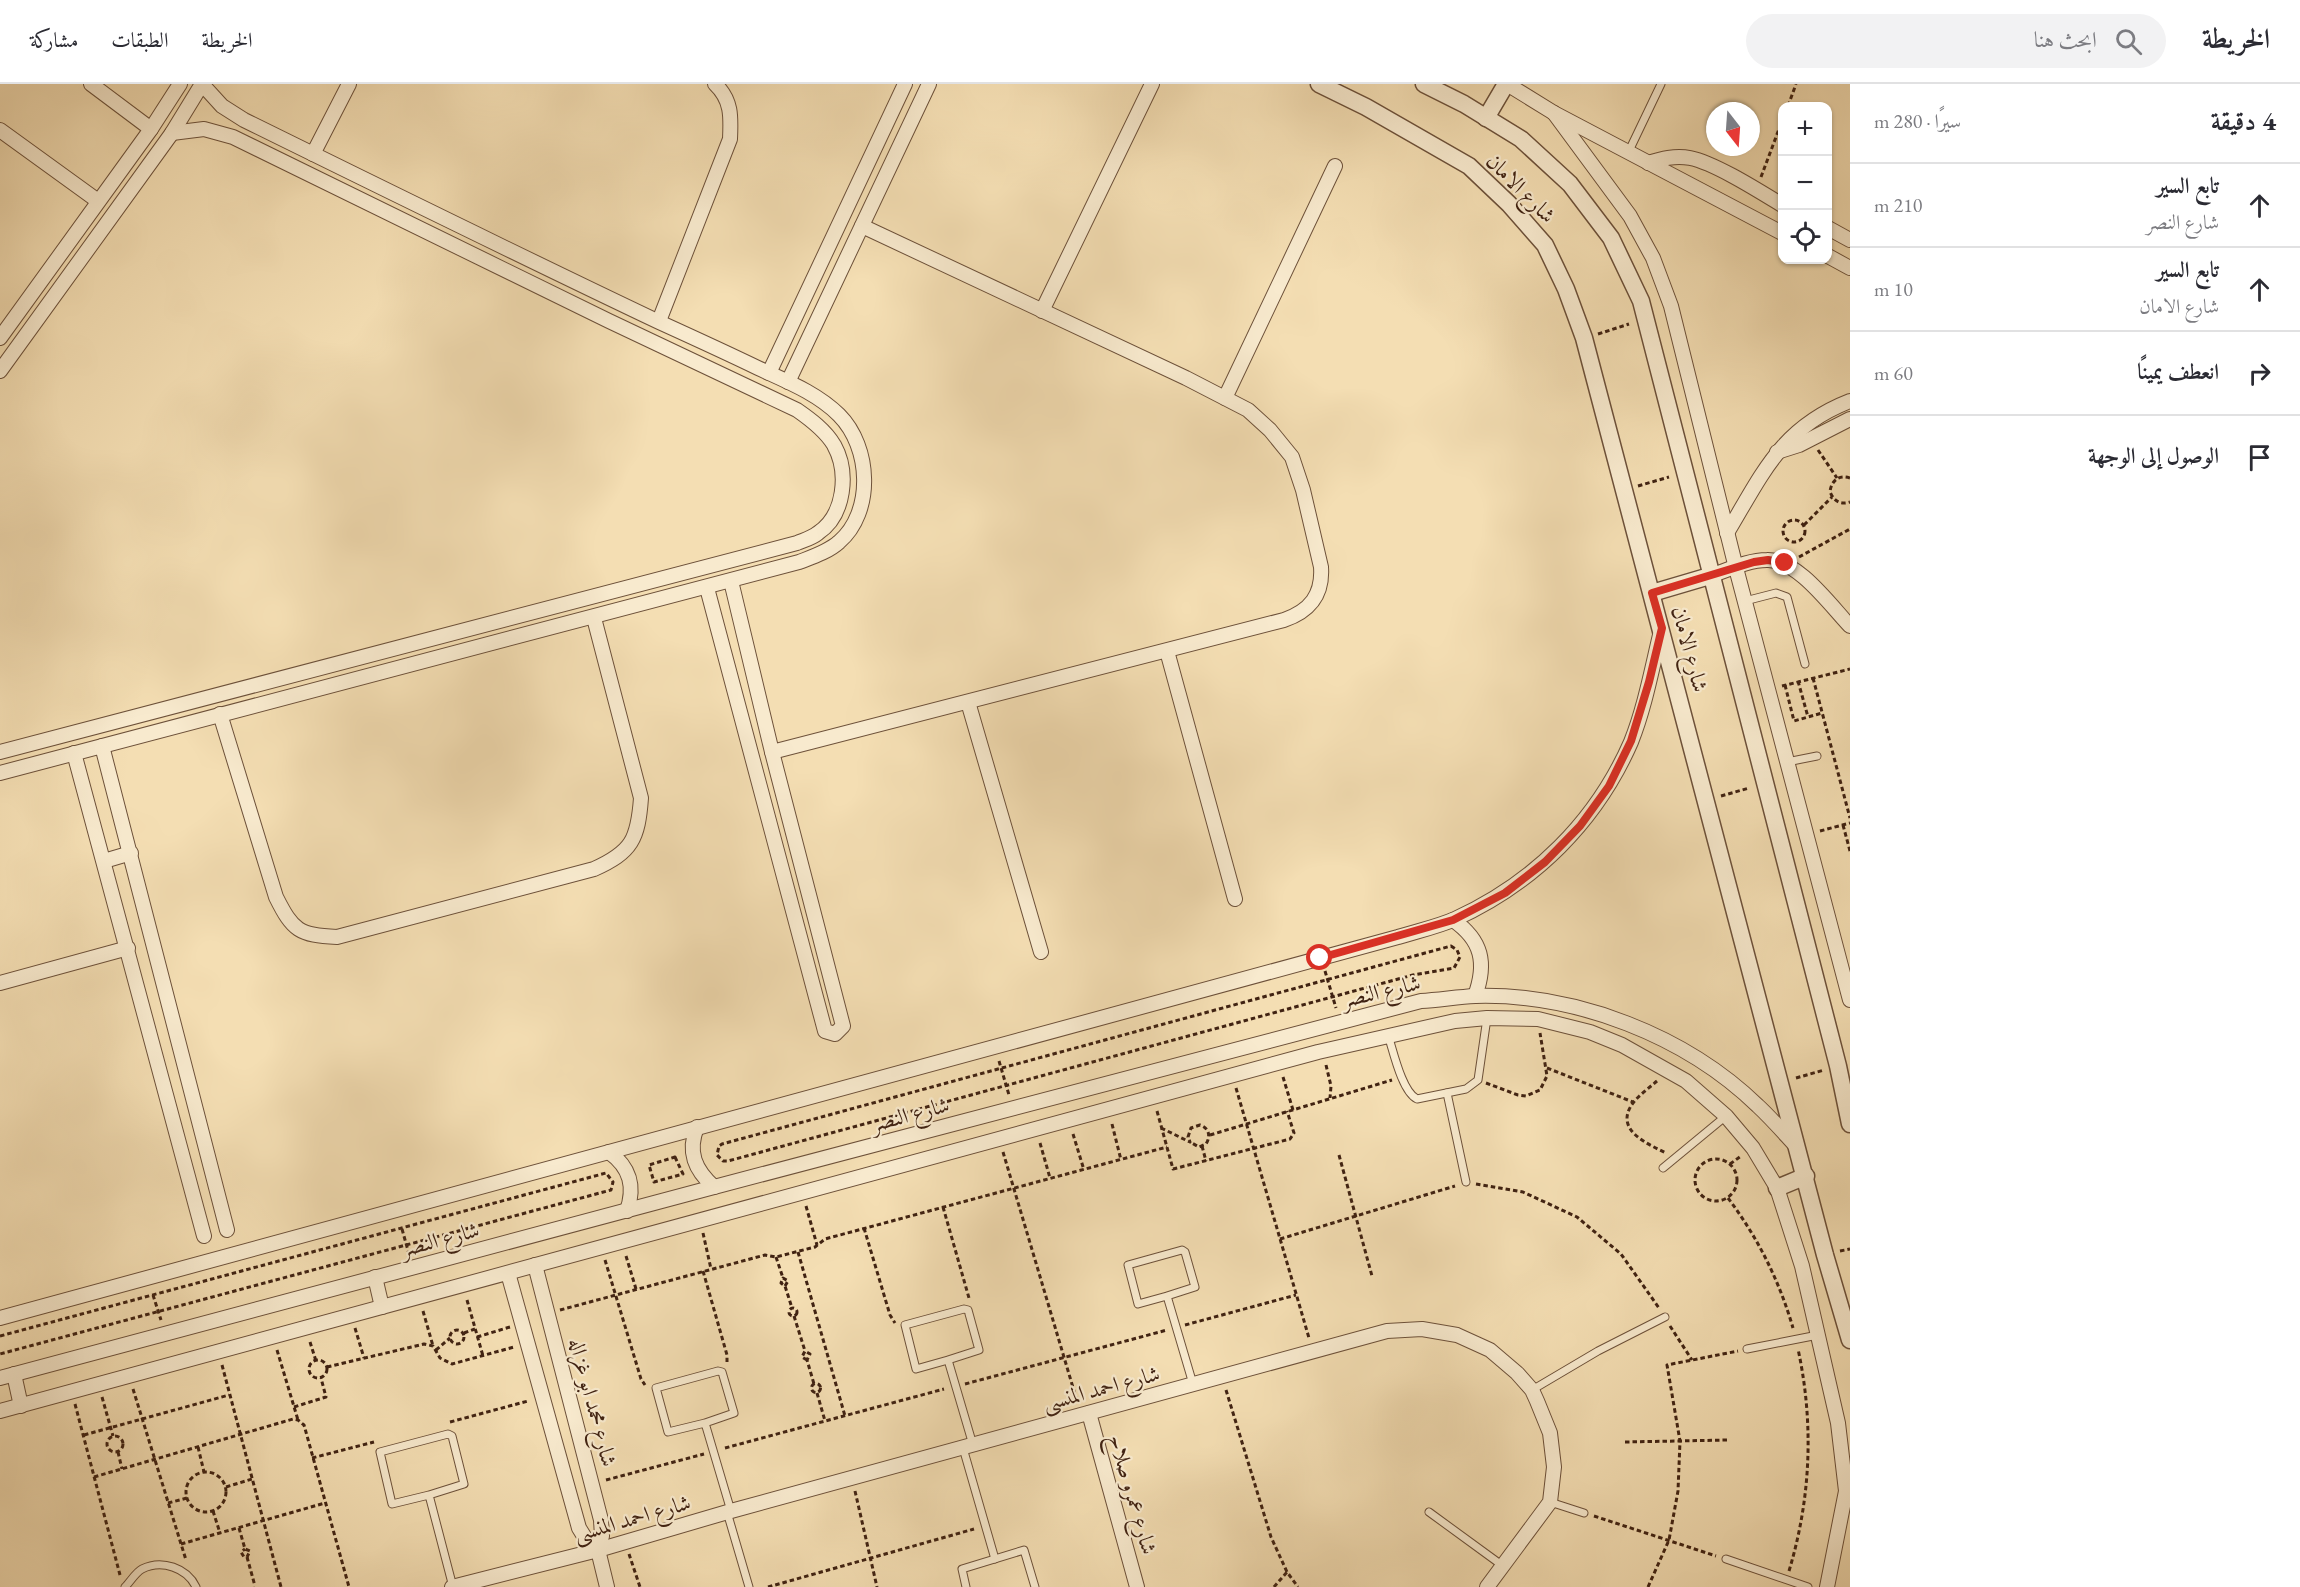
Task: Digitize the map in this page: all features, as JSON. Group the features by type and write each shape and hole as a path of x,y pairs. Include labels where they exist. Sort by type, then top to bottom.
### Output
{"street":[{"path":"91,84 151,129"},
{"path":"16,350 0,339 151,129 180,84"},
{"path":"0,371 172,133 202,84 222,106 235,115 487,239 788,382 825,402 842,418 854,437 862,459 864,482 861,505 853,527 838,543 799,562 594,618 0,773"},
{"path":"313,154 349,84"},
{"path":"659,321 730,140 732,111 723,91 715,84"},
{"path":"769,373 905,84"},
{"path":"788,382 929,84"},
{"path":"1042,311 1152,84"},
{"name":"شارع الامان","path":"1319,84 1366,107 1469,166 1509,204 1545,245 1566,289 1584,338 1850,1340"},
{"name":"شارع الامان","path":"1424,84 1486,117 1521,139 1570,184 1611,238 1641,301 1838,1066 1850,1124"},
{"path":"1486,117 1507,84 1554,113 1778,231"},
{"path":"1554,113 1630,216 1663,282 1850,1000"},
{"path":"0,752 797,543 819,533 834,516 842,496 842,469 834,445 817,424 797,410 609,321 233,137 204,129 172,133"},
{"path":"0,130 98,201"},
{"path":"1648,163 1666,158 1690,158 1778,203"},
{"path":"1225,398 1335,166"},
{"path":"772,752 1296,616 1314,601 1320,591 1321,567 1303,490 1292,457 1270,430 1248,410 862,226"},
{"path":"1832,231 1850,240"},
{"path":"478,256 487,239"},
{"path":"1832,259 1850,268"},
{"path":"800,308 819,317"},
{"path":"1727,533 1777,452 1810,421 1850,401"},
{"path":"1777,452 1799,446 1850,419"},
{"path":"1652,593 1736,567 1768,560 1785,563 1799,573 1850,626"},
{"path":"707,588 825,1031 835,1034 843,1026 772,752 731,581"},
{"path":"220,714 276,897 286,916 299,931 315,936 337,937 594,869 614,860 631,845 639,823 641,798 594,618"},
{"name":"شارع النصر","path":"0,1318 1453,920 1505,893 1545,862 1580,826 1609,786 1631,741 1662,628"},
{"path":"444,637 449,654"},
{"path":"1167,651 1234,899"},
{"path":"730,674 752,668"},
{"path":"968,702 1041,952"},
{"path":"102,746 227,1230"},
{"path":"74,753 204,1236"},
{"path":"104,861 131,853"},
{"path":"1453,920 1474,940 1480,954 1482,970 1475,996"},
{"path":"802,947 821,942"},
{"path":"0,982 128,948"},
{"name":"شارع النصر","path":"7,1376 1420,1001 1475,996 1541,1000 1600,1014 1648,1033 1710,1068 1758,1105 1799,1149"},
{"path":"0,1411 1318,1052 1455,1022 1487,1018 1538,1019 1590,1032 1622,1045 1686,1081 1726,1116 1753,1148 1777,1188 1802,1266 1838,1423 1846,1491 1827,1587"},
{"path":"162,1077 186,1070"},
{"path":"957,1123 966,1148"},
{"path":"696,1127 693,1138 693,1160 698,1170 714,1187"},
{"path":"609,1152 618,1159 630,1178 631,1200 627,1211"},
{"path":"1777,1188 1806,1176"},
{"name":"شارع محمد ابو غزاله","path":"535,1265 601,1520 602,1536 598,1550 607,1587"},
{"name":"شارع محمد ابو غزاله","path":"508,1273 579,1528 587,1541 598,1550"},
{"path":"375,1278 382,1307"},
{"name":"شارع احمد المنسى","path":"453,1587 598,1550 729,1511 1387,1331 1422,1329 1457,1335 1490,1350 1517,1373 1532,1390 1550,1433 1554,1467 1550,1502 1487,1587"},
{"path":"7,1376 21,1406"},
{"name":"شارع عمرو صلاح","path":"1085,1414 1137,1587"}],"lane":[{"path":"1628,153 1661,84"},
{"path":"1745,601 1776,593 1787,597 1805,664"},
{"path":"1788,762 1817,756"},
{"path":"1388,1035 1408,1092 1417,1098 1447,1093 1466,1089 1478,1080 1487,1018"},
{"path":"1447,1093 1466,1182"},
{"path":"1663,1168 1726,1116"},
{"path":"1184,1251 1195,1287 1167,1296 1138,1304 1128,1266 1184,1251"},
{"path":"1167,1296 1193,1384"},
{"path":"964,1309 968,1310 979,1350 917,1369 905,1327 964,1309"},
{"path":"1532,1390 1598,1351 1665,1317"},
{"path":"1747,1349 1818,1335"},
{"path":"948,1360 985,1526 995,1559"},
{"path":"721,1371 734,1413 668,1432 656,1389 721,1371"},
{"path":"705,1423 749,1587"},
{"path":"451,1434 465,1484 429,1495 392,1504 379,1453 451,1434"},
{"path":"429,1495 453,1587"},
{"path":"1550,1502 1584,1513"},
{"path":"1429,1512 1503,1566"},
{"path":"966,1587 962,1569 1024,1550 1035,1587"},
{"path":"1726,1559 1808,1587"},
{"path":"125,1587 141,1569 167,1564 190,1575 196,1587"}],"path":[{"path":"1789,102 1796,84"},
{"path":"1757,190 1778,132"},
{"path":"1584,338 1645,319"},
{"path":"1625,490 1685,472"},
{"path":"1850,478 1842,476 1833,482 1830,492 1832,497 1840,503 1850,502"},
{"path":"1804,525 1832,497"},
{"path":"1796,519 1804,525 1805,535 1798,542 1785,537 1783,532 1786,522 1796,519"},
{"path":"1785,563 1850,530"},
{"path":"1768,689 1850,669"},
{"path":"1806,834 1843,825 1850,821 1813,678"},
{"path":"1798,681 1808,717"},
{"path":"1785,685 1794,721 1822,713"},
{"path":"1707,799 1766,784"},
{"path":"1843,825 1850,851"},
{"path":"1450,946 1459,953 1459,961 1454,968 1413,975 1333,997 728,1161 723,1161 717,1155 719,1146 722,1144 1450,946"},
{"path":"1320,958 1340,1021"},
{"path":"1478,1080 1518,1095 1526,1096 1540,1090 1547,1076 1547,1068 1538,1019"},
{"path":"995,1047 1013,1108"},
{"path":"1318,1052 1330,1073 1330,1098"},
{"path":"1279,1064 1293,1110"},
{"path":"1781,1081 1838,1066"},
{"path":"1547,1068 1633,1102"},
{"path":"1668,1070 1633,1102 1628,1118 1633,1134 1676,1158"},
{"path":"1232,1076 1312,1352"},
{"path":"1161,1128 1195,1146 1202,1146 1206,1144 1210,1135 1401,1077"},
{"path":"1153,1097 1173,1169 1293,1137 1287,1111"},
{"path":"1108,1109 1121,1160"},
{"path":"1069,1120 1084,1170"},
{"path":"1190,1142 1189,1132 1195,1126 1205,1127 1210,1135"},
{"path":"1036,1128 1050,1178"},
{"path":"999,1138 1085,1414"},
{"path":"1202,1146 1206,1161"},
{"path":"548,1313 711,1269 765,1256 776,1257 798,1252 817,1246 825,1239 1167,1147"},
{"path":"1338,1155 1372,1276"},
{"path":"675,1157 683,1174 654,1182 649,1165 675,1157"},
{"path":"1722,1159 1731,1164 1736,1172 1737,1181 1735,1190 1728,1198 1710,1201 1696,1188 1697,1170 1704,1162 1722,1159"},
{"path":"0,1336 606,1173 613,1182 611,1190 0,1354"},
{"path":"1280,1239 1466,1182 1523,1192 1577,1217 1622,1254 1692,1360"},
{"path":"802,1192 817,1246"},
{"path":"1728,1198 1749,1226 1764,1253 1788,1310 1807,1399 1809,1460 1802,1521 1786,1578"},
{"path":"943,1207 969,1296 964,1309"},
{"path":"396,1210 413,1267"},
{"path":"699,1220 711,1269"},
{"path":"864,1228 890,1315 895,1323 905,1327"},
{"path":"621,1241 636,1289"},
{"path":"601,1247 641,1379 647,1386 656,1389"},
{"path":"798,1252 845,1416"},
{"path":"776,1257 783,1278 780,1283 785,1286 792,1308 797,1311 794,1316 805,1351 802,1357 807,1360 814,1384 811,1390 817,1393"},
{"path":"703,1271 727,1355 726,1364 721,1371"},
{"path":"147,1278 165,1333"},
{"path":"463,1286 483,1356"},
{"path":"419,1297 435,1348 440,1358 452,1364 527,1344"},
{"path":"352,1315 364,1358"},
{"path":"477,1337 522,1324"},
{"path":"306,1328 316,1361"},
{"path":"464,1333 475,1329"},
{"path":"435,1348 450,1338 453,1331 461,1330 464,1333"},
{"path":"450,1338 455,1344 459,1344 464,1333"},
{"path":"273,1336 298,1420"},
{"path":"327,1367 424,1344 435,1348"},
{"path":"1648,1587 1668,1540 1678,1491 1680,1441 1667,1365 1747,1349"},
{"path":"218,1352 281,1587"},
{"path":"316,1361 324,1363 327,1367"},
{"path":"316,1361 312,1363 309,1370 313,1377 325,1376 327,1367"},
{"path":"129,1375 190,1575"},
{"path":"1222,1376 1271,1537 1287,1572 1298,1587"},
{"path":"294,1407 326,1397 321,1378"},
{"path":"99,1384 113,1436"},
{"path":"814,1384 820,1387 817,1393 825,1421"},
{"path":"72,1391 120,1576"},
{"path":"83,1435 230,1395"},
{"path":"94,1477 293,1419 298,1420 304,1425 347,1587"},
{"path":"113,1436 108,1446 114,1452 118,1452"},
{"path":"113,1436 117,1436 123,1442 118,1452"},
{"path":"1625,1442 1728,1440"},
{"path":"197,1447 204,1472"},
{"path":"118,1452 122,1469"},
{"path":"204,1472 218,1475 226,1487 224,1501 213,1511 197,1510 187,1498 186,1489 189,1480 196,1474 204,1472"},
{"path":"852,1478 876,1587"},
{"path":"226,1487 252,1479"},
{"path":"168,1503 187,1498"},
{"path":"181,1544 325,1503"},
{"path":"213,1511 220,1533"},
{"path":"1584,1513 1726,1559"},
{"path":"768,1587 985,1526"},
{"path":"239,1528 245,1548 250,1551 247,1557 255,1587 260,1587"},
{"path":"626,1542 640,1587"},
{"path":"1274,1587 1287,1572"}],"route":[{"path":"1320,958 1453,920 1505,893 1545,862 1580,826 1609,786 1631,741 1662,628 1652,593 1754,562 1768,560 1785,563"}]}
